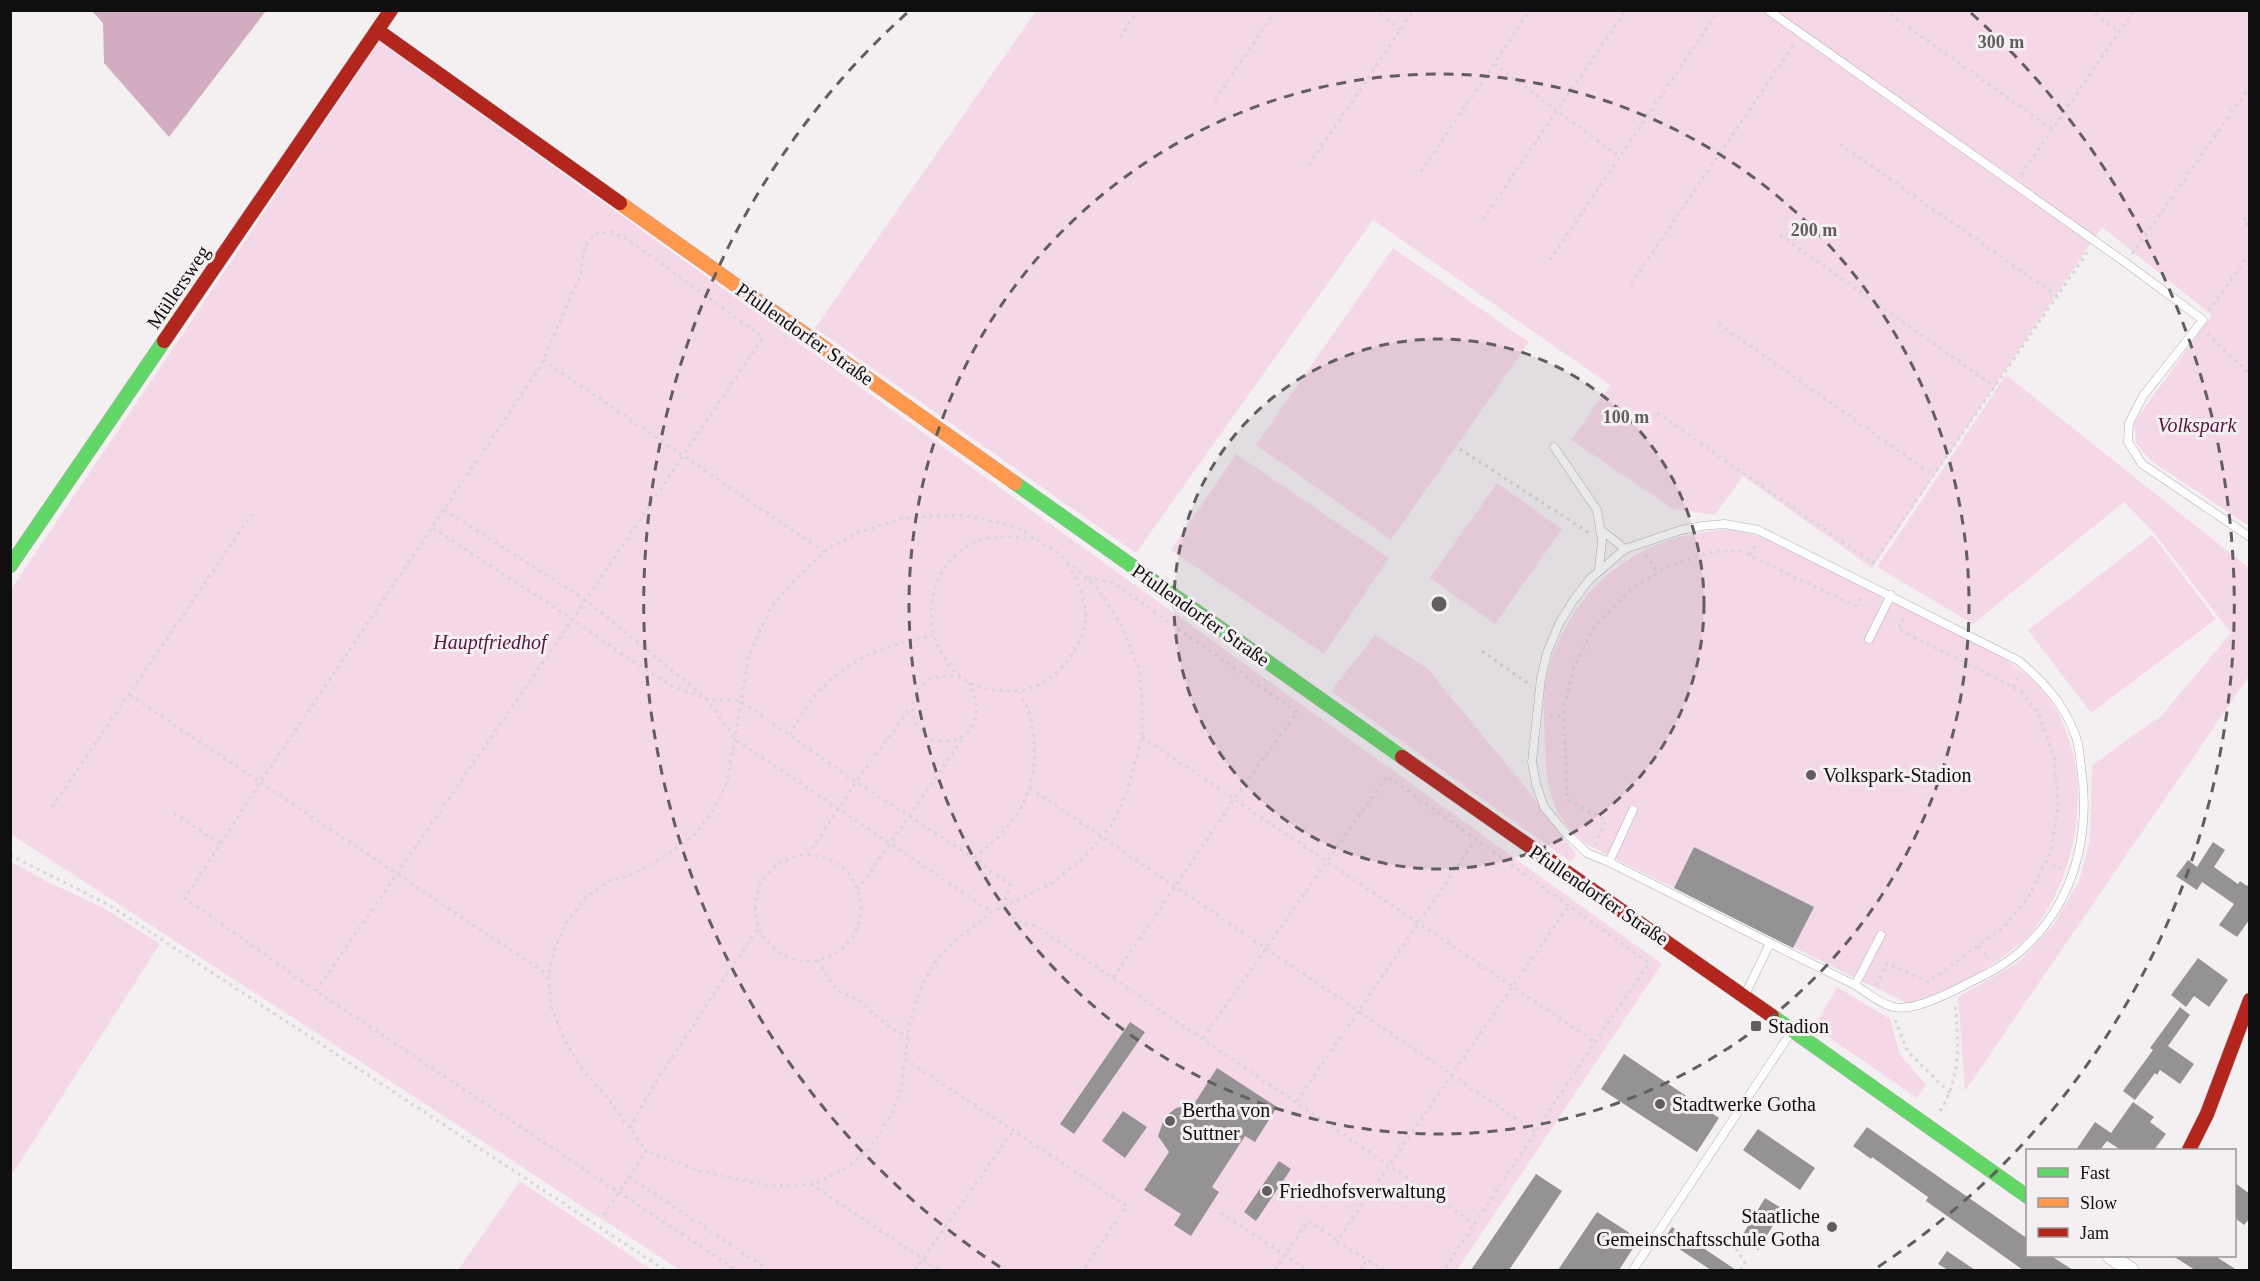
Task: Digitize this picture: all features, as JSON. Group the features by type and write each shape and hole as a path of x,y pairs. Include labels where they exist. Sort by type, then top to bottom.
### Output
{"street":[{"name":"Müllersweg","path":"10,566 391,10"},
{"name":"Pfullendorfer Straße","path":"377,30 1583,885 1623,910 2026,1196"},
{"path":"2189,1149 2208,1110 2237,1028 2250,1000"}],"lane":[{"path":"1768,10 2126,263 2200,323 2144,396 2128,423 2128,442 2142,464 2250,537"},
{"path":"1554,447 1597,510 1602,541 1599,569"},
{"path":"1725,524 1758,530 2019,660 2038,678 2060,705 2075,733 2085,790 2081,842 2073,876 2057,909 2024,950 1954,991 1926,1002 1891,1007 1855,985 1609,862 1590,855 1563,830 1544,807 1536,784 1532,762 1538,691 1547,653 1573,601 1599,569 1625,549 1681,530 1702,526 1725,524"},
{"path":"1600,529 1625,549"},
{"path":"1869,639 1891,595"},
{"path":"1609,862 1633,810"},
{"path":"1855,985 1881,935"},
{"path":"1744,996 1770,943"},
{"path":"1633,1270 1792,1030"}],"path":[{"path":"1120,37 1138,10"},
{"path":"1215,100 1276,10"},
{"path":"1374,10 1401,30"},
{"path":"1309,165 1414,10"},
{"path":"1421,172 1530,10"},
{"path":"1483,219 1626,10"},
{"path":"1550,260 1719,10"},
{"path":"1884,10 2052,129"},
{"path":"2089,10 2120,32"},
{"path":"2015,184 2134,10"},
{"path":"1631,284 1801,34"},
{"path":"1494,64 1620,157"},
{"path":"2126,263 2250,86"},
{"path":"1840,144 2057,296"},
{"path":"2250,212 2243,222 2250,226"},
{"path":"316,991 586,600 763,337 630,241 613,232 595,232 585,246 580,276 543,360 185,898 316,991 736,1270"},
{"path":"1780,235 1995,387"},
{"path":"1657,413 1873,563 2095,241"},
{"path":"2250,253 2200,323 2250,374"},
{"path":"1719,324 1933,476"},
{"path":"543,360 824,552"},
{"path":"1460,449 1602,541"},
{"path":"444,510 586,600 707,699 736,740 992,912"},
{"path":"52,807 252,514"},
{"path":"963,515 1017,527 1036,539 1060,554 1097,588 1121,625 1139,668 1142,737 1127,792 1111,826 1086,856 1054,882 992,912 939,957 924,981 916,1002 904,1059 901,1090 888,1120 869,1149 848,1167 811,1184 770,1186 700,1171 646,1151 606,1096 580,1067 564,1039 552,1009 548,975 555,948 567,921 586,897 609,881 635,873 673,851 695,834 714,809 727,783 749,655 771,607 798,576 824,552 857,533 904,518 963,515"},
{"path":"432,528 672,686 707,699 741,701 856,782 974,858 1010,885 1004,905"},
{"path":"1036,539 1011,536 986,539 964,549 946,566 934,587 929,614 933,636 947,664 969,683 993,691 1020,691 1045,682 1066,665 1080,642 1085,618 1083,593 1060,554"},
{"path":"1638,543 1658,573"},
{"path":"1590,855 1606,820 1567,800 1564,709 1573,669 1594,627 1628,591 1667,567 1712,552 1740,551 1856,606 1866,583"},
{"path":"1086,578 1112,582 1297,712 1235,798 1113,978"},
{"path":"1871,995 1887,963 1928,982 2005,926 2029,896 2051,850 2058,807 2054,757 2039,714 2021,691 1898,629 1911,605"},
{"path":"790,735 799,716 813,699 828,682 849,665 890,645 933,636"},
{"path":"1482,651 1538,691"},
{"path":"808,855 856,782 911,707 919,688 928,680 938,676 961,677"},
{"path":"858,890 976,719 977,708 969,683"},
{"path":"974,858 993,843 1014,819 1030,788 1035,753 1032,725 1026,702 1020,691"},
{"path":"130,695 548,975"},
{"path":"911,707 916,727 933,740 943,742 964,736"},
{"path":"1142,737 1595,1042"},
{"path":"1203,1038 1387,776 1649,963 1444,1270"},
{"path":"1030,788 1536,1132"},
{"path":"174,813 220,844"},
{"path":"1297,1101 1476,839"},
{"path":"10,855 109,905 665,1270"},
{"path":"808,855 833,860 847,871 858,890 862,905 860,923 851,940 839,952 807,962 790,959 775,951 763,939 758,928 754,906 757,890 766,875 779,862 808,855"},
{"path":"1337,1241 1583,885"},
{"path":"1004,905 1015,921 1036,926 1475,1224"},
{"path":"630,1128 651,1089 758,928"},
{"path":"1978,945 1996,968"},
{"path":"818,960 838,991 859,1000 890,1028 908,1036"},
{"path":"1943,1106 1951,1094 1960,1044 1954,991"},
{"path":"1891,1007 1908,1052 1951,1094"},
{"path":"904,1059 1127,1206 1083,1270"},
{"path":"915,1270 1012,1132"},
{"path":"604,1215 646,1151"},
{"path":"629,1177 769,1270"},
{"path":"811,1184 939,1270"},
{"path":"1221,1213 1307,1270"},
{"path":"1275,1270 1308,1221 1384,1270"},
{"path":"1732,1242 1745,1263 1740,1270"},
{"path":"1360,1270 1367,1260"}],"green space":[{"name":"Volkspark","path":"1036,11 2249,11 2249,526 2151,461 2136,443 2134,422 2212,315 2102,227 1872,568 1743,476 1715,515 1673,509 1571,440 1610,385 1373,220 1136,553 815,328"},
{"name":"Hauptfriedhof","path":"379,41 1662,964 1457,1270 680,1270 11,834 10,591"},
{"path":"1393,248 1529,342 1391,540 1256,445"},
{"path":"2006,375 2249,568 2249,676 1965,1091 1958,997 2019,962 2054,924 2079,881 2090,840 2092,765 2162,715 2231,633 2155,534 2124,502 1973,624 1877,567"},
{"path":"1236,454 1389,558 1324,654 1171,550"},
{"path":"1497,483 1562,529 1495,624 1430,578"},
{"name":"Volkspark-Stadion","path":"1732,529 1765,538 1998,654 2038,686 2049,699 2064,726 2073,756 2078,787 2077,819 2071,851 2061,881 2047,909 2026,939 1986,968 1948,989 1908,1004 1586,844 1565,823 1557,811 1552,800 1547,774 1544,695 1549,667 1561,636 1577,609 1596,586 1618,567 1642,552 1670,540"},
{"path":"2152,535 2216,619 2091,713 2028,630"},
{"path":"1375,635 1427,668 1522,783 1576,854 1571,862 1331,691"},
{"path":"10,861 102,907 160,944 11,1176"},
{"path":"1837,987 1890,1019 1900,1054 1926,1085 1917,1098 1814,1027"},
{"path":"520,1181 652,1270 458,1270"}],"shaded area":[{"path":"92,11 266,11 169,137 104,63 103,23"}],"building":[{"path":"2213,842 2225,850 2214,867 2238,884 2240,881 2247,886 2250,882 2250,919 2237,937 2219,925 2234,904 2202,882 2197,890 2176,876 2188,860 2197,867"},
{"path":"1694,847 1814,907 1793,948 1674,888"},
{"path":"2198,958 2228,980 2209,1007 2194,996 2186,1007 2171,995"},
{"path":"2180,1007 2190,1015 2168,1046 2194,1064 2180,1084 2160,1070 2157,1075 2155,1073 2135,1100 2123,1091 2153,1050 2150,1048"},
{"path":"1130,1022 1145,1032 1074,1134 1060,1124"},
{"name":"Stadtwerke Gotha","path":"1624,1054 1719,1118 1697,1152 1601,1089"},
{"path":"1217,1068 1277,1107 1255,1142 1245,1136 1212,1187 1219,1192 1191,1236 1174,1225 1181,1214 1144,1190 1169,1152 1158,1136 1165,1117 1176,1108 1194,1104"},
{"path":"2133,1102 2154,1117 2150,1122 2166,1134 2155,1149 2119,1149 2107,1141 2101,1149 2077,1149 2095,1122 2111,1133"},
{"path":"1123,1111 1147,1127 1125,1158 1102,1141"},
{"path":"1867,1127 2026,1238 2026,1257 2053,1257 2073,1270 2023,1270 1926,1201 1928,1197 1853,1146"},
{"path":"1758,1129 1815,1168 1800,1190 1743,1150"},
{"name":"Friedhofsverwaltung","path":"1279,1161 1291,1169 1256,1221 1244,1212"},
{"path":"1536,1174 1562,1191 1509,1270 1471,1270"},
{"path":"2236,1184 2250,1194 2250,1218 2244,1225 2236,1219"},
{"path":"1765,1198 1783,1209 1758,1250 1740,1239"},
{"path":"1597,1212 1639,1239 1619,1270 1558,1270"},
{"path":"1672,1227 1736,1270 1711,1270 1664,1239"},
{"path":"1947,1251 1975,1270 1948,1270 1938,1264"},
{"path":"2175,1257 2217,1257 2237,1270 2195,1270"}],"traffic: fast":[{"path":"10,566 164,341"},
{"path":"1015,483 1402,757"},
{"path":"1772,1016 2026,1196"}],"traffic: slow":[{"path":"620,203 1015,483"}],"traffic: jam":[{"path":"164,341 391,10"},
{"path":"377,30 620,203"},
{"path":"1402,757 1772,1016"},
{"path":"2190,1149 2207,1114 2250,1000"}],"place":[{"name":"Volkspark-Stadion","path":"1811,775"},
{"name":"Stadion","path":"1756,1026"},
{"name":"Stadtwerke Gotha","path":"1660,1104"},
{"name":"Bertha von Suttner","path":"1170,1121"},
{"name":"Friedhofsverwaltung","path":"1267,1191"},
{"name":"Staatliche Gemeinschaftsschule Gotha","path":"1832,1227"}]}
